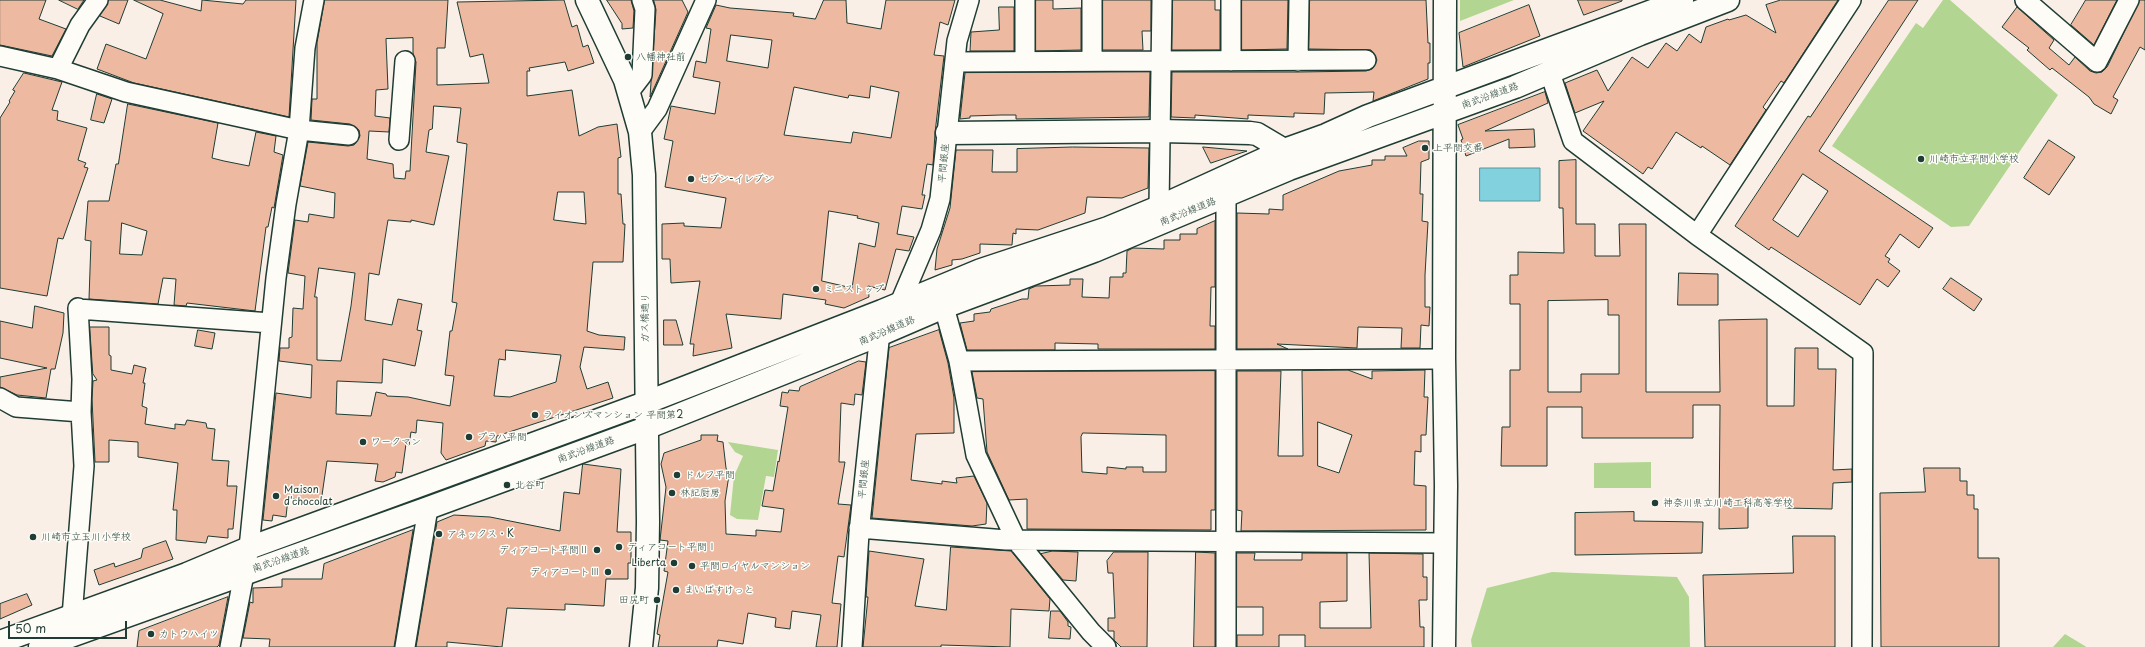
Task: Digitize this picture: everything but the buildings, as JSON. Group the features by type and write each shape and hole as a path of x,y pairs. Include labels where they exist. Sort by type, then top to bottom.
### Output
{"street":[{"path":"58,69 80,25 98,0"},
{"path":"230,647 249,548 272,322 286,204 299,130 305,48 314,0"},
{"name":"ガス橋通り","path":"587,0 625,80 640,132 644,175 647,588 641,647"},
{"path":"628,92 642,75 645,9 642,0"},
{"path":"640,132 657,109 706,0"},
{"name":"平間銀座","path":"852,647 859,528 879,335 891,307 931,230 940,199 958,41 969,0"},
{"path":"1025,0 1025,62"},
{"path":"1092,0 1092,61"},
{"path":"1159,207 1162,0"},
{"path":"1231,0 1231,61"},
{"path":"1298,60 1299,0"},
{"path":"1444,647 1444,543 1446,486 1444,359 1446,88 1445,0"},
{"name":"南武沿線道路","path":"60,637 187,574 249,548 645,403 891,307 981,270 1108,228 1159,207 1284,150 1326,135 1368,116 1446,88 1656,5 1682,0"},
{"name":"南武沿線道路","path":"0,642 60,637 428,508 646,428 879,335 944,307 1094,251 1289,170 1550,73 1640,34 1728,0"},
{"path":"1698,235 1851,0"},
{"path":"2025,0 2097,62 2129,0"},
{"path":"1640,34 1656,5"},
{"path":"0,56 58,69 126,92 299,130 349,135"},
{"path":"955,62 1366,60"},
{"path":"399,140 404,61"},
{"path":"1550,73 1573,141 1698,235 1863,353 1862,647"},
{"path":"948,133 1161,131 1250,133 1257,134 1284,150"},
{"path":"1226,196 1226,647"},
{"path":"944,307 959,361 976,455 1016,540 1091,640 1106,647"},
{"path":"60,637 84,466 80,412 82,379 78,308 272,322"},
{"path":"959,361 1444,359"},
{"path":"0,398 16,407 80,412"},
{"path":"405,647 428,508"},
{"path":"859,528 1006,540 1444,543"}],"green space":[{"path":"1460,0 1514,0 1460,21"},
{"path":"1943,0 1950,0 2058,95 1969,226 1951,227 1832,146 1916,23 1923,28"},
{"path":"728,442 778,450 774,477 766,476 758,520 737,519 730,515 734,476 743,456 735,452"},
{"path":"1651,462 1651,488 1594,488 1594,463"},
{"path":"1552,572 1677,577 1689,597 1690,647 1472,647 1471,640 1487,588"},
{"path":"2065,634 2085,646 2086,647 2053,647"}],"water":[{"path":"1480,168 1540,168 1540,201 1480,201"}],"place":[{"name":"八幡神社前","path":"628,57"},
{"name":"上平間交番","path":"1425,148"},
{"name":"川崎市立平間小学校","path":"1921,159"},
{"name":"セブン-イレブン","path":"691,179"},
{"name":"ミニストップ","path":"816,289"},
{"name":"ライオンズマンション 平間第2","path":"535,415"},
{"name":"プラハ平間","path":"469,437"},
{"name":"ワークマン","path":"363,442"},
{"name":"ドルフ平間","path":"677,475"},
{"name":"北谷町","path":"507,485"},
{"name":"林記厨房","path":"672,493"},
{"name":"Maison d'chocolat","path":"276,496"},
{"name":"神奈川県立川崎工科高等学校","path":"1655,503"},
{"name":"アネックス・K","path":"439,534"},
{"name":"川崎市立玉川小学校","path":"33,537"},
{"name":"ディアコート平間Ⅰ","path":"619,547"},
{"name":"ディアコート平間Ⅱ","path":"597,550"},
{"name":"Liberta","path":"674,563"},
{"name":"平間ロイヤルマンション","path":"692,566"},
{"name":"ディアコートⅢ","path":"608,572"},
{"name":"まいばすけっと","path":"676,590"},
{"name":"田尻町","path":"657,600"},
{"name":"カトウハイツ","path":"151,634"}]}
